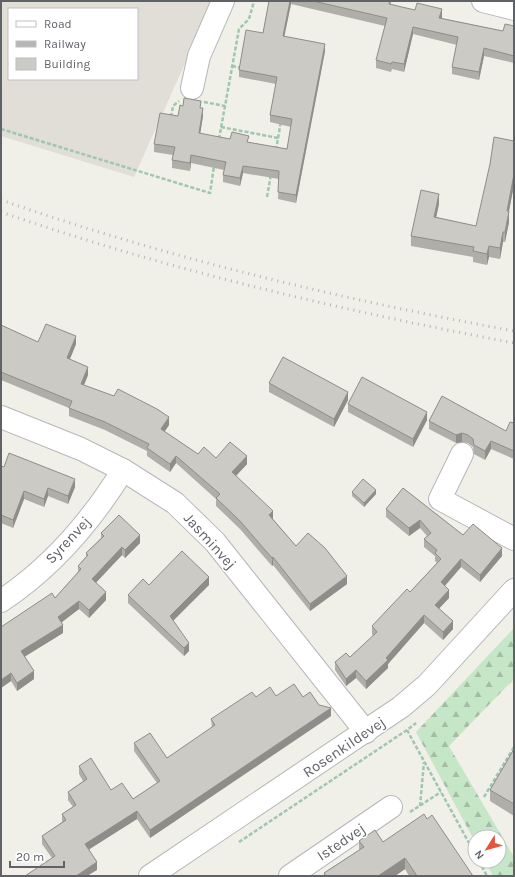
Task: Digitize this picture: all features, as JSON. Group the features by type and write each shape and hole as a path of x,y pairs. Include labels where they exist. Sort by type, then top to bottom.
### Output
{"street":[{"path":"193,96 199,56 223,1"},
{"path":"483,1 514,9"},
{"name":"Jasminvej","path":"1,416 81,449 124,470 175,503 215,542 366,732"},
{"path":"462,454 440,499 514,538"},
{"name":"Syrenvej","path":"1,601 50,561 82,528 124,470"},
{"name":"Rosenkildevej","path":"150,876 401,707 427,684 514,590"},
{"name":"Istedvej","path":"290,876 391,807"}],"path":[{"path":"219,142 239,30 249,19 254,1"},
{"path":"232,66 247,69"},
{"path":"170,119 173,106 193,96 225,106"},
{"path":"275,153 282,115"},
{"path":"221,128 278,138"},
{"path":"1,129 210,193 215,164"},
{"path":"267,198 272,168"},
{"path":"407,730 467,839"},
{"path":"484,797 514,747"},
{"path":"420,806 424,761"},
{"path":"391,807 405,815 441,792"}],"shaded area":[{"path":"1,1 213,1 134,177 1,136"}],"green space":[{"path":"514,628 514,679 449,746 498,829 468,829 416,732"},
{"path":"507,845 514,857 514,876 493,876 489,869 507,869"}],"building":[{"path":"269,1 290,1 283,36 325,44 296,195 278,192 279,171 243,166 240,178 223,175 226,162 191,155 190,163 172,160 175,147 154,144 160,113 178,116 180,105 183,106 184,98 201,101 200,108 203,108 199,133 230,139 232,132 249,136 247,142 287,149 292,119 270,115 277,77 239,70 246,30 263,33"},
{"path":"313,1 390,1 389,4 415,10 417,3 442,9 439,18 503,31 505,24 514,26 514,56 484,48 479,72 452,67 458,37 413,27 404,64 392,62 391,64 376,60 387,18"},
{"path":"494,137 514,141 514,174 507,211 509,211 500,248 489,246 487,254 473,251 474,247 411,236 421,190 439,194 434,217 476,226 490,164"},
{"path":"46,324 76,336 67,358 88,367 81,384 114,396 118,389 157,409 169,417 161,429 198,454 204,447 216,458 230,442 247,456 232,472 273,511 269,515 296,546 308,533 325,548 347,576 310,604 273,557 272,558 240,521 216,498 220,494 176,456 170,464 147,448 149,444 105,422 69,408 72,401 1,372 1,325 38,342"},
{"path":"283,357 348,392 334,419 269,383"},
{"path":"362,377 427,412 413,439 348,404"},
{"path":"442,396 506,431 510,422 514,423 514,451 491,441 485,451 474,445 473,439 468,435 462,433 456,435 429,421"},
{"path":"9,453 75,479 68,496 48,488 44,499 24,491 13,520 1,515 1,466 4,467"},
{"path":"363,479 376,490 364,503 352,492"},
{"path":"403,488 463,535 473,524 502,548 480,575 461,559 441,582 449,590 435,605 453,621 443,632 424,615 386,658 388,660 366,681 356,670 346,679 335,662 346,653 350,657 377,632 372,626 407,589 410,592 441,559 435,553 437,550 424,539 431,533 420,520 409,528 386,509"},
{"path":"119,515 140,535 125,550 122,547 92,579 106,592 89,610 79,601 58,617 63,625 21,651 34,671 17,683 11,673 1,680 1,627 52,593 55,598 81,569 78,566 88,555 86,553 104,536 101,533"},
{"path":"182,551 209,577 170,616 189,643 184,648 128,595 143,579 149,585"},
{"path":"294,684 303,697 310,692 319,705 331,708 150,830 137,811 85,844 97,862 76,876 25,876 55,856 42,836 66,820 62,814 76,805 68,792 87,779 79,766 91,758 111,790 122,783 133,799 160,781 134,743 150,733 167,758 215,725 211,719 252,692 256,697 270,687 276,696"},
{"path":"514,749 514,804 490,790"},
{"path":"424,814 427,819 432,815 473,876 417,876 405,858 378,876 326,876 324,873 364,847 359,841 375,830 383,842"}],"railway":[{"path":"1,200 127,240 255,275 319,291 449,319 514,331"},
{"path":"1,212 127,252 255,287 384,317 514,343"}]}
